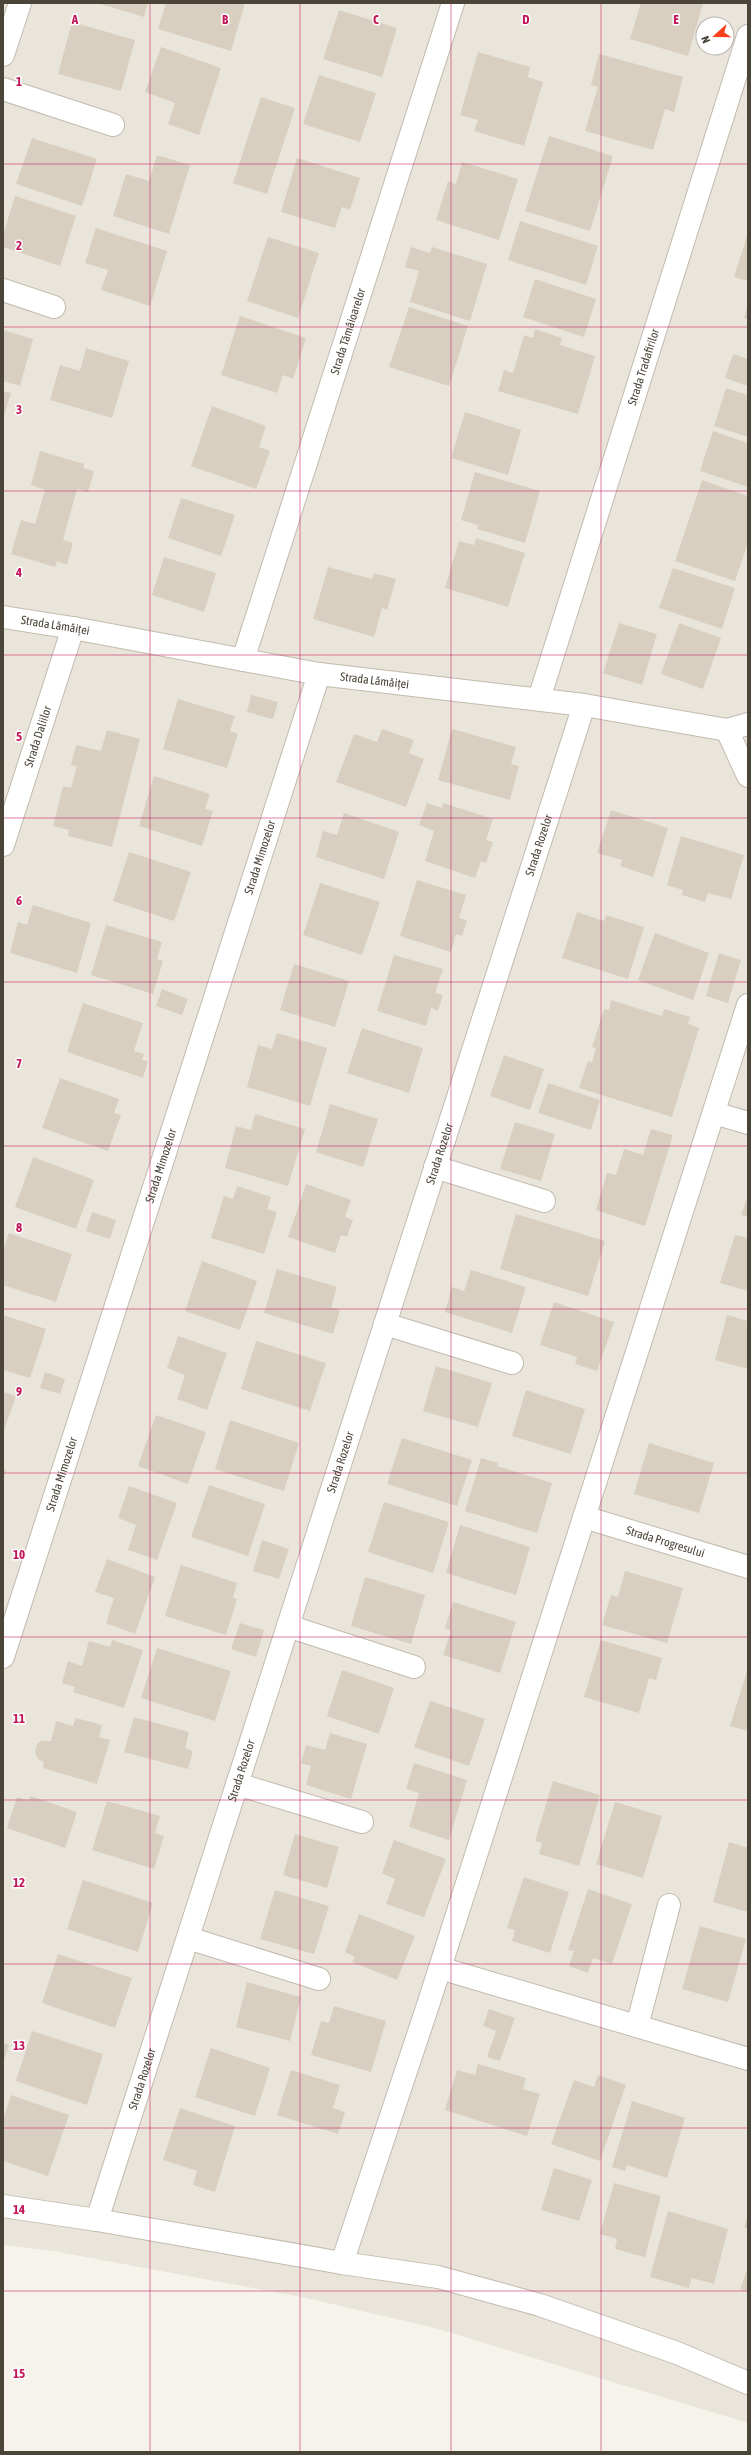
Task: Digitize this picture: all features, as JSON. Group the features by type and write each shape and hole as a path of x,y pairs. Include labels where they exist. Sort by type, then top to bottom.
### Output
{"street":[{"path":"3,54 20,3"},
{"name":"Strada Tămâioarelor","path":"243,660 453,3"},
{"name":"Strada Tradafirilor","path":"539,699 748,36"},
{"path":"3,90 113,125"},
{"path":"3,290 54,307"},
{"name":"Strada Lămâiței","path":"3,616 319,674 584,705 727,730 748,724"},
{"name":"Strada Daliilor","path":"3,845 73,628"},
{"name":"Strada Mimozelor","path":"3,1657 319,674"},
{"name":"Strada Rozelor","path":"97,2220 584,705"},
{"path":"727,730 748,776"},
{"path":"342,2263 440,1968 748,1005"},
{"path":"714,1113 748,1123"},
{"path":"435,1168 544,1201"},
{"path":"385,1324 512,1362"},
{"name":"Strada Progresului","path":"584,1517 748,1566"},
{"path":"288,1626 414,1667"},
{"path":"237,1784 362,1822"},
{"path":"637,2026 669,1905"},
{"path":"188,1938 319,1979"},
{"path":"440,1968 748,2059"},
{"path":"3,2206 97,2220 342,2263 438,2277 540,2305 677,2353 748,2383"}],"shaded area":[{"path":"3,3 748,3 748,2423 435,2328 302,2297 53,2251 3,2245"}],"building":[{"path":"97,3 148,3 144,17"},
{"path":"166,3 245,3 231,51 158,29"},
{"path":"641,3 703,3 699,16 695,16 695,31 688,56 630,39"},
{"path":"339,10 397,28 382,77 323,59"},
{"path":"72,22 135,40 121,91 58,74"},
{"path":"161,47 221,68 199,135 168,124 175,103 145,92"},
{"path":"478,52 530,67 528,77 543,82 524,146 474,131 478,120 460,115"},
{"path":"599,54 683,77 674,112 665,109 653,150 585,131 598,87 591,85"},
{"path":"319,75 376,93 360,142 303,124"},
{"path":"261,97 295,108 267,194 233,183"},
{"path":"549,136 613,156 590,231 525,211"},
{"path":"32,138 97,159 82,206 16,184"},
{"path":"157,155 190,165 169,234 113,216 126,174 149,181"},
{"path":"297,158 360,178 350,210 342,207 335,228 281,212"},
{"path":"462,162 518,179 499,240 436,220 448,181 456,184"},
{"path":"15,196 76,216 60,266 3,247 3,235"},
{"path":"520,221 598,246 586,285 508,260"},
{"path":"96,228 167,251 150,306 101,290 108,270 85,263"},
{"path":"748,233 748,281 734,277"},
{"path":"268,237 319,253 298,318 247,301"},
{"path":"411,247 430,253 432,247 487,264 470,321 410,302 419,271 405,267"},
{"path":"535,279 596,299 584,337 523,317"},
{"path":"748,305 748,319 744,318"},
{"path":"409,307 468,326 449,386 389,367"},
{"path":"240,316 306,338 293,379 283,375 277,393 221,375"},
{"path":"535,329 562,338 560,345 595,356 578,414 498,391 504,370 513,373 524,335 533,338"},
{"path":"3,330 33,339 20,386 3,381"},
{"path":"86,348 129,361 112,418 50,400 60,365 80,371"},
{"path":"733,354 748,359 748,386 725,378"},
{"path":"726,388 748,395 748,437 714,426"},
{"path":"3,391 11,393 3,419"},
{"path":"212,406 266,426 259,447 270,451 256,489 191,466"},
{"path":"465,412 521,430 508,475 451,458"},
{"path":"713,431 748,443 748,487 700,471"},
{"path":"40,451 84,464 83,468 94,471 88,492 77,489 63,540 73,543 67,565 57,561 55,567 11,554 21,520 35,524 45,490 31,485"},
{"path":"475,472 540,491 525,543 477,529 478,525 461,520"},
{"path":"702,480 748,496 748,543 735,581 675,561"},
{"path":"181,498 235,515 221,556 168,538"},
{"path":"476,538 525,553 508,607 445,588 459,541 474,545"},
{"path":"164,557 216,573 204,612 152,595"},
{"path":"328,567 372,579 374,573 396,579 387,610 382,608 374,637 313,619"},
{"path":"673,568 735,588 722,629 659,608"},
{"path":"619,623 657,634 642,685 603,673"},
{"path":"679,623 721,638 703,689 661,674"},
{"path":"251,695 278,702 273,719 247,712"},
{"path":"178,699 235,716 230,731 238,734 227,768 163,749"},
{"path":"382,729 414,740 409,753 424,759 406,807 336,782 354,734 377,742"},
{"path":"452,729 516,747 511,764 519,766 510,800 438,780"},
{"path":"107,730 140,739 112,847 68,836 69,830 53,826 63,786 71,788 77,766 71,765 76,745 101,751"},
{"path":"154,776 210,794 205,809 213,811 202,846 139,826"},
{"path":"427,803 442,808 443,803 493,819 486,840 493,842 486,863 481,861 475,878 425,861 434,831 419,825"},
{"path":"611,810 668,828 653,877 620,866 622,860 597,853"},
{"path":"344,813 399,832 384,879 316,857 323,831 337,835"},
{"path":"681,836 744,855 731,899 708,893 705,902 682,895 683,890 667,885"},
{"path":"129,852 191,872 174,921 113,901"},
{"path":"417,880 466,895 459,918 467,920 462,936 456,934 451,952 400,936"},
{"path":"320,883 380,902 362,955 303,935"},
{"path":"33,905 91,923 77,973 10,953 18,922 27,925"},
{"path":"577,912 604,921 606,915 644,927 628,979 562,958"},
{"path":"106,925 162,942 157,959 163,961 153,994 91,975"},
{"path":"655,933 709,953 693,1000 638,980"},
{"path":"719,953 741,960 728,1003 706,996"},
{"path":"394,955 443,969 435,993 443,995 438,1011 431,1008 426,1026 377,1011"},
{"path":"294,964 349,981 335,1027 280,1010"},
{"path":"162,989 188,999 182,1015 156,1006"},
{"path":"611,1000 662,1016 664,1009 690,1017 688,1024 699,1028 672,1117 579,1088 588,1061 592,1062 596,1048 592,1047 604,1009 609,1010"},
{"path":"83,1003 143,1023 134,1051 144,1054 142,1060 148,1061 143,1078 67,1052"},
{"path":"362,1028 423,1048 409,1093 347,1073"},
{"path":"277,1033 327,1048 310,1106 247,1087 258,1045 272,1049"},
{"path":"504,1055 544,1069 530,1110 490,1096"},
{"path":"60,1078 119,1099 114,1113 121,1115 108,1151 42,1128"},
{"path":"548,1083 600,1100 591,1130 538,1113"},
{"path":"330,1104 378,1119 363,1167 316,1152"},
{"path":"255,1114 305,1129 288,1186 225,1168 236,1126 251,1130"},
{"path":"515,1122 555,1134 541,1181 500,1169"},
{"path":"651,1129 673,1135 645,1226 596,1210 607,1173 616,1175 624,1149 643,1155"},
{"path":"33,1157 94,1180 76,1229 15,1207"},
{"path":"306,1184 351,1200 345,1217 353,1220 347,1237 341,1235 335,1253 288,1237"},
{"path":"237,1186 271,1197 267,1209 277,1212 264,1254 211,1238 224,1196 233,1199"},
{"path":"748,1195 748,1217 741,1215"},
{"path":"92,1212 116,1220 110,1239 86,1231"},
{"path":"516,1214 605,1241 588,1296 500,1269"},
{"path":"9,1233 72,1254 56,1302 3,1285 3,1250"},
{"path":"735,1235 748,1238 748,1291 720,1283"},
{"path":"202,1261 257,1281 240,1330 185,1311"},
{"path":"277,1269 337,1287 331,1307 340,1310 333,1334 264,1313"},
{"path":"471,1270 526,1287 512,1333 445,1312 452,1287 464,1291"},
{"path":"554,1302 614,1322 597,1371 575,1364 577,1357 540,1345"},
{"path":"3,1315 46,1329 30,1378 3,1370"},
{"path":"727,1315 748,1321 748,1369 715,1360"},
{"path":"178,1336 227,1353 207,1410 177,1399 185,1375 167,1368"},
{"path":"256,1341 326,1363 310,1411 241,1389"},
{"path":"436,1366 492,1383 478,1427 423,1411"},
{"path":"45,1372 65,1379 60,1394 40,1388"},
{"path":"526,1390 585,1409 571,1454 512,1436"},
{"path":"3,1392 16,1396 3,1433"},
{"path":"156,1415 206,1432 188,1484 138,1466"},
{"path":"230,1420 299,1443 284,1491 215,1469"},
{"path":"402,1438 472,1460 457,1506 387,1484"},
{"path":"649,1443 714,1463 699,1513 634,1494"},
{"path":"481,1458 498,1463 497,1466 552,1483 537,1533 465,1511"},
{"path":"3,1469 6,1470 3,1479"},
{"path":"209,1485 265,1504 248,1556 191,1537"},
{"path":"129,1486 177,1503 157,1560 128,1550 136,1525 118,1518"},
{"path":"384,1502 449,1522 433,1573 368,1552"},
{"path":"460,1525 530,1547 516,1595 446,1573"},
{"path":"262,1540 289,1549 279,1579 253,1571"},
{"path":"107,1559 155,1577 135,1634 106,1623 114,1598 95,1592"},
{"path":"181,1565 237,1583 233,1597 237,1599 226,1635 165,1616"},
{"path":"625,1571 683,1588 667,1643 602,1625 611,1595 618,1597"},
{"path":"365,1577 425,1595 411,1644 351,1626"},
{"path":"453,1602 516,1622 500,1673 443,1655 451,1631 445,1628"},
{"path":"240,1623 264,1630 256,1657 231,1649"},
{"path":"112,1640 143,1650 124,1708 73,1692 75,1687 62,1683 68,1661 82,1666 89,1641 110,1647"},
{"path":"601,1640 662,1658 656,1680 649,1678 639,1713 584,1697"},
{"path":"157,1648 231,1671 215,1721 141,1698"},
{"path":"748,1668 748,1731 730,1726"},
{"path":"342,1670 394,1688 379,1734 327,1716"},
{"path":"430,1701 485,1719 469,1766 414,1747"},
{"path":"134,1717 189,1732 185,1748 193,1751 188,1769 124,1752"},
{"path":"76,1718 102,1725 99,1737 110,1740 97,1784 43,1768 44,1762 38,1759 35,1752 37,1744 41,1741 51,1741 56,1721 73,1726"},
{"path":"330,1733 367,1744 351,1799 306,1785 311,1766 301,1763 306,1745 325,1750"},
{"path":"414,1763 467,1780 449,1840 409,1827 419,1793 406,1789"},
{"path":"553,1781 600,1795 579,1866 539,1854 542,1843 535,1841"},
{"path":"30,1796 77,1812 65,1848 7,1828 17,1797 29,1801"},
{"path":"107,1801 160,1816 155,1833 164,1836 154,1869 92,1850"},
{"path":"615,1802 662,1816 643,1878 596,1864"},
{"path":"295,1834 339,1847 327,1888 283,1875"},
{"path":"394,1840 446,1859 424,1917 386,1904 395,1879 382,1873"},
{"path":"729,1842 748,1848 748,1912 713,1902"},
{"path":"524,1877 569,1892 550,1953 512,1941 515,1930 507,1928"},
{"path":"83,1880 153,1903 138,1952 67,1929"},
{"path":"588,1889 632,1904 612,1964 593,1958 588,1973 569,1966 574,1951 568,1950"},
{"path":"275,1890 329,1906 314,1954 260,1939"},
{"path":"359,1914 415,1936 397,1980 352,1962 355,1957 345,1952"},
{"path":"700,1926 746,1939 728,2002 682,1989"},
{"path":"58,1954 132,1978 115,2028 42,2003"},
{"path":"247,1982 301,1997 290,2041 236,2027"},
{"path":"334,2006 386,2021 371,2072 311,2055 321,2021 329,2023"},
{"path":"489,2009 515,2018 500,2061 487,2057 496,2031 483,2026"},
{"path":"32,2031 103,2054 87,2105 16,2081"},
{"path":"3,2043 9,2045 3,2063"},
{"path":"211,2048 270,2068 255,2116 195,2097"},
{"path":"478,2064 526,2078 523,2089 540,2094 527,2136 445,2110 457,2070 475,2075"},
{"path":"291,2070 340,2085 333,2108 345,2112 338,2134 277,2115"},
{"path":"598,2075 626,2085 600,2161 551,2144 574,2080 594,2087"},
{"path":"11,2095 69,2115 48,2176 3,2161 3,2120"},
{"path":"632,2101 685,2118 667,2178 627,2165 625,2171 612,2167"},
{"path":"180,2108 235,2126 215,2192 193,2185 197,2171 163,2160"},
{"path":"554,2168 592,2180 579,2221 541,2210"},
{"path":"614,2183 661,2196 645,2257 615,2249 617,2239 600,2234"},
{"path":"668,2211 728,2229 714,2284 692,2278 689,2288 650,2277"},
{"path":"748,2215 748,2228 744,2227"},
{"path":"748,2267 748,2292 740,2289"}]}
